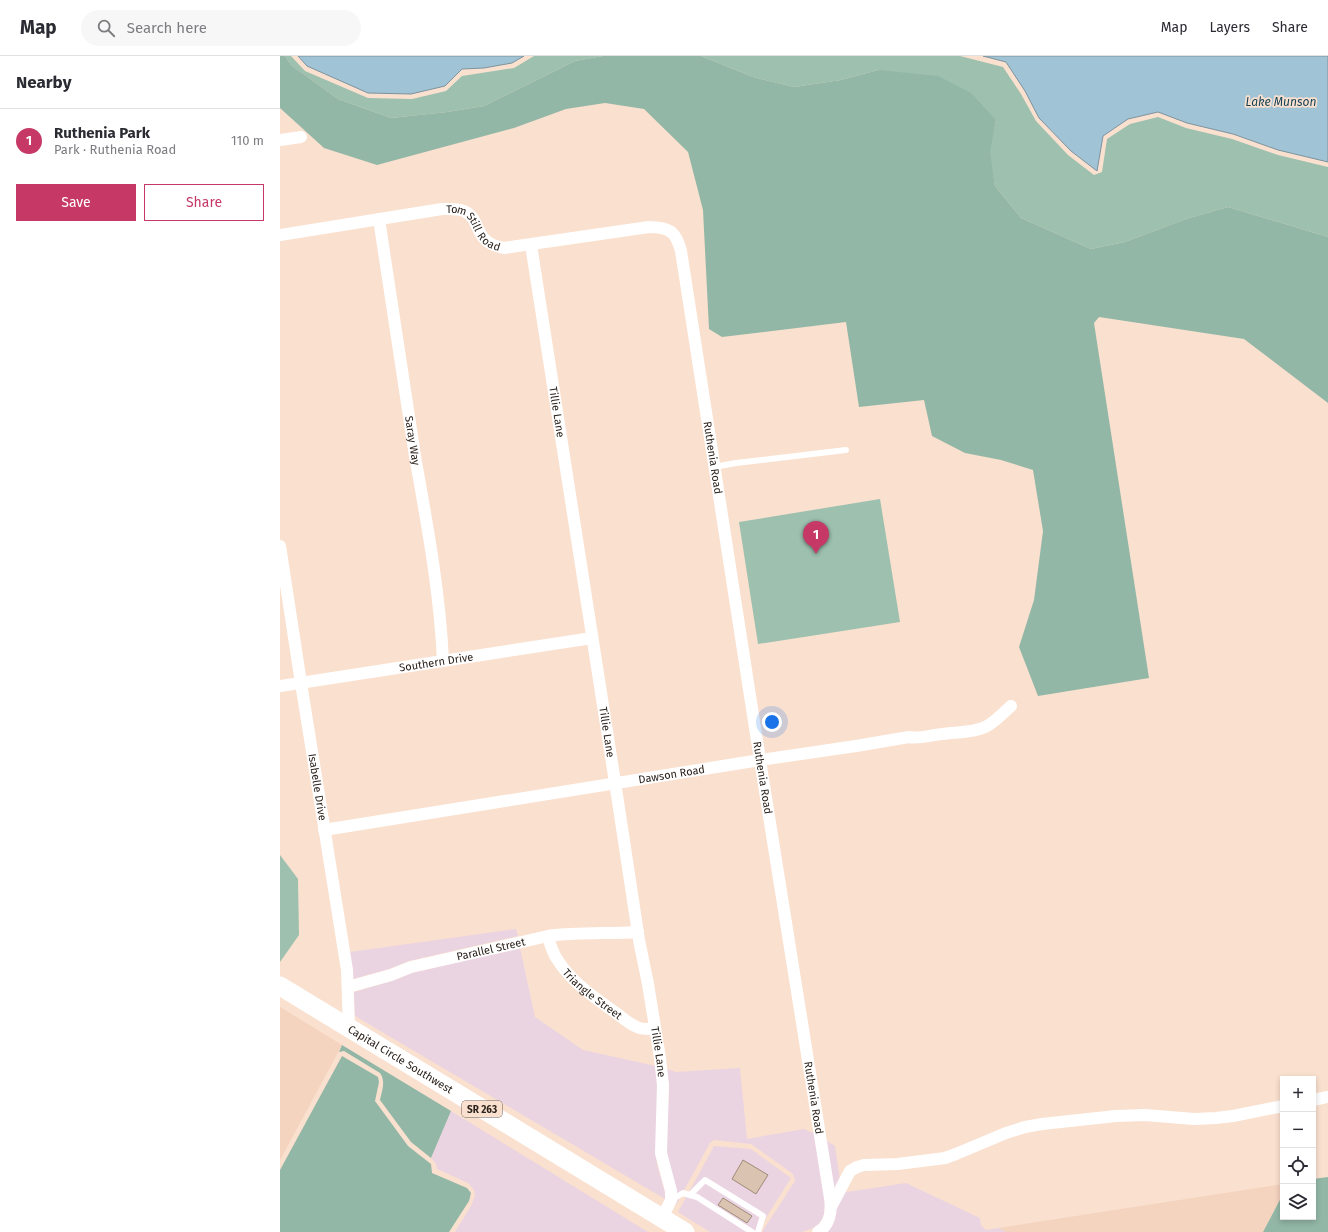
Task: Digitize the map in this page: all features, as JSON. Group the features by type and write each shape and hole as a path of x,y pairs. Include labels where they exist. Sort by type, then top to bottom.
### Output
{"main road":[{"name":"Capital Circle Southwest","path":"280,986 685,1232"}],"street":[{"path":"280,140 301,137"},
{"name":"Tom Still Road","path":"280,235 442,209 456,209 465,211 471,216 483,238 490,244 504,248 649,227 660,227 666,229"},
{"name":"Saray Way","path":"379,219 438,594 442,629 443,661"},
{"name":"Ruthenia Road","path":"666,229 676,237 681,252 831,1207 827,1223 818,1232"},
{"name":"Tillie Lane","path":"531,245 638,932 655,1029 663,1085 661,1153 671,1192 671,1200"},
{"name":"Isabelle Drive","path":"280,553 347,970 350,1028"},
{"name":"Southern Drive","path":"280,686 592,638"},
{"name":"Dawson Road","path":"324,830 909,737 917,738 971,731 985,727 1011,706"},
{"name":"Parallel Street","path":"348,987 424,963 548,936 565,934 617,934 638,932"},
{"name":"Triangle Street","path":"548,936 556,959 576,982 632,1025 645,1030 655,1029"},
{"path":"1316,1099 1328,1097"},
{"path":"831,1207 850,1171 857,1167 864,1165 898,1164 945,1158 1006,1133 1025,1127 1116,1116 1145,1115 1194,1119 1216,1118 1280,1107"},
{"path":"662,1218 671,1200"}],"lane":[{"path":"714,467 846,450"},
{"path":"690,1195 705,1180 764,1216 758,1232"},
{"path":"671,1200 683,1193 697,1197 752,1232"}],"shaded area":[{"path":"516,929 518,936 409,961 389,969 353,979 350,952"},
{"path":"520,948 535,1017 583,1050 656,1066 658,1085 656,1153 657,1164 665,1192 665,1199 355,1016 354,992 392,981 412,973"},
{"path":"280,1007 342,1045 280,1160"},
{"path":"740,1068 747,1139 804,1129 815,1134 825,1199 822,1220 813,1228 802,1232 762,1232 795,1181 793,1174 751,1144 714,1140 710,1143 675,1205 666,1152 669,1086 667,1069 676,1072"},
{"path":"451,1111 648,1232 455,1232 472,1204 475,1195 474,1190 468,1183 437,1169 436,1164 431,1158"},
{"path":"827,1141 835,1146 841,1187 847,1192 906,1183 980,1218 981,1225 986,1230 999,1228 1006,1232 827,1232"},
{"path":"714,1146 751,1149 791,1178 757,1232 710,1232 678,1212"},
{"path":"1280,1184 1280,1200 1263,1232 1006,1232 999,1228"}],"green space":[{"path":"280,56 285,56 291,65 338,99 391,118 447,112 484,106 575,61 603,56 701,56 753,77 794,87 841,80 878,70 938,76 971,93 996,120 990,152 995,186 1021,218 1091,249 1125,242 1186,219 1228,207 1328,237 1328,403 1244,339 1099,317 1094,323 1149,678 1038,696 1019,647 1034,600 1043,531 1033,470 1001,460 965,453 932,436 924,400 859,407 846,322 722,337 709,329 703,210 688,152 644,109 605,103 566,109 514,128 377,165 324,148 280,108"},
{"path":"285,56 291,56 305,71 368,98 412,99 446,91 462,76 514,68 534,56 603,56 575,61 484,106 447,112 391,118 338,99 291,65"},
{"path":"701,56 960,56 1003,67 1021,94 1036,121 1068,155 1094,175 1102,172 1107,139 1130,124 1158,117 1186,128 1232,139 1278,155 1328,167 1328,237 1228,207 1186,219 1125,242 1091,249 1021,218 995,186 989,152 996,120 878,70 841,80 794,87 753,77"},
{"path":"880,499 900,622 758,644 739,522"},
{"path":"280,855 298,879 299,935 280,962"},
{"path":"342,1045 451,1111 431,1158 411,1142 380,1100 383,1079 380,1073 344,1051 339,1052"},
{"path":"342,1056 378,1077 379,1082 375,1101 408,1146 431,1164 432,1173 467,1188 471,1193 469,1201 449,1232 280,1232 280,1170"},
{"path":"1328,1177 1328,1232 1263,1232 1280,1200 1280,1220 1316,1220 1316,1179"}],"water":[{"path":"298,56 524,56 512,63 484,68 462,69 445,86 411,94 368,93 307,66"},
{"name":"Lake Munson","path":"983,56 1328,56 1328,162 1278,150 1233,134 1187,123 1158,112 1128,119 1103,136 1097,171 1071,151 1039,118 1025,91 1006,62"}],"building":[{"path":"743,1160 768,1175 756,1194 732,1179"},
{"path":"723,1198 752,1216 747,1223 718,1205"}],"place":[{"name":"Ruthenia Park","path":"816,554"}]}
